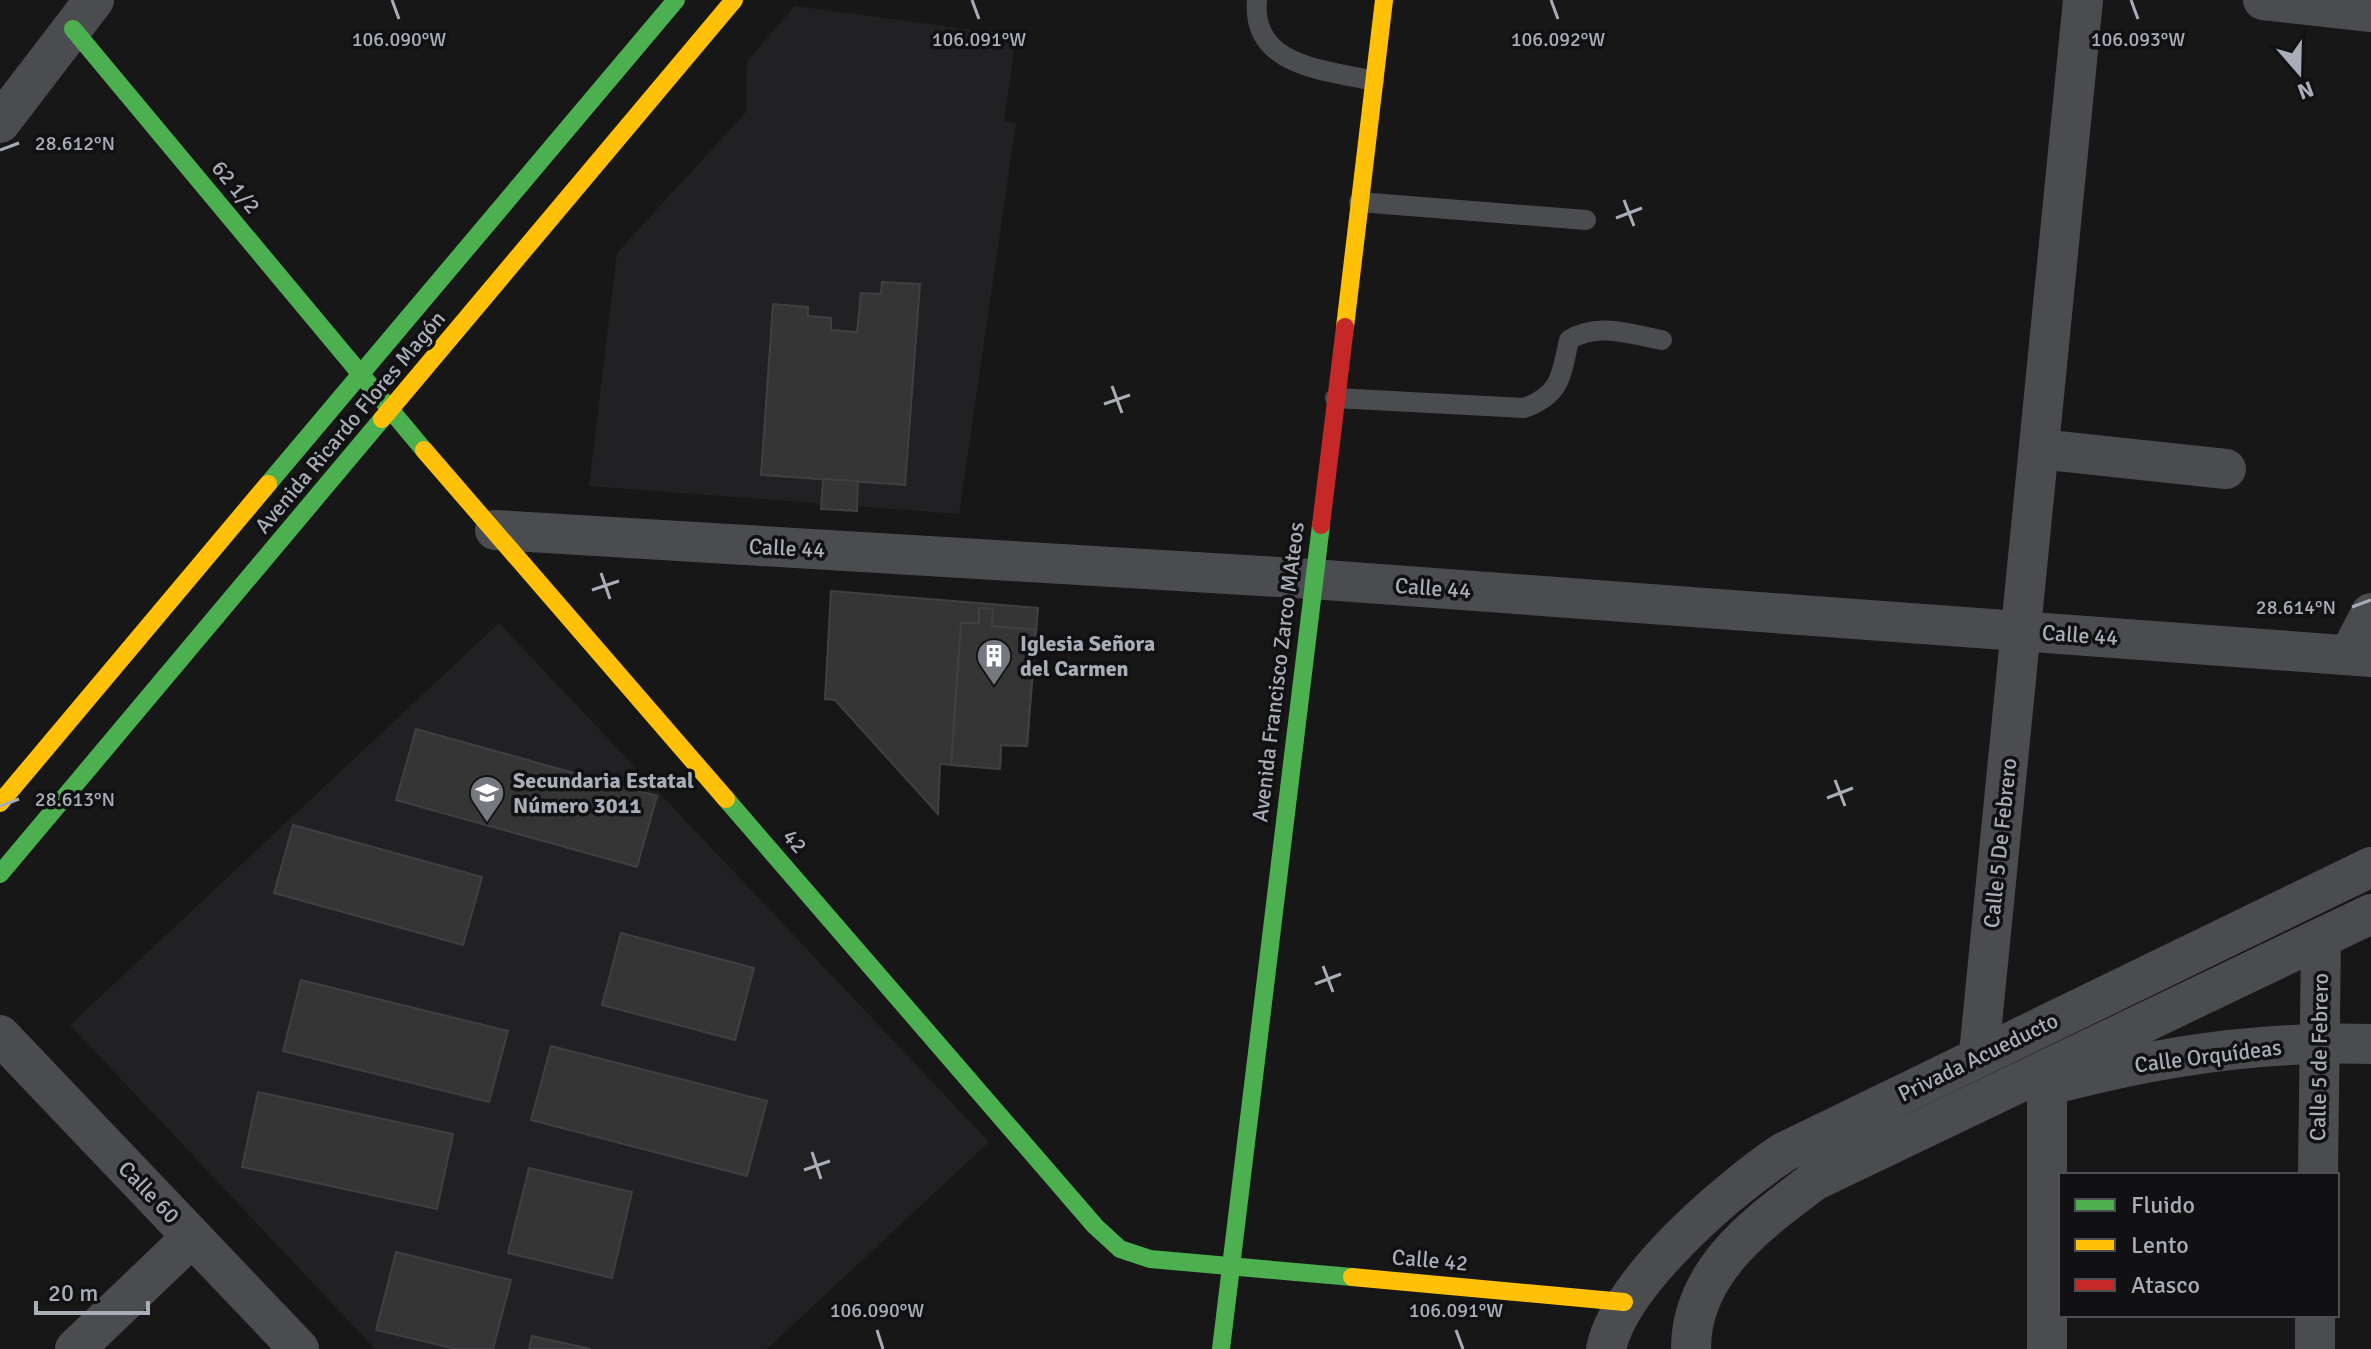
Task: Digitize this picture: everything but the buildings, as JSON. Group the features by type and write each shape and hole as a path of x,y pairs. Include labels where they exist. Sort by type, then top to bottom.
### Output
{"main road":[{"name":"Avenida Ricardo Flores Magón","path":"0,803 676,0"},
{"name":"Avenida Francisco Zarco MAteos","path":"1221,1349 1384,0"},
{"name":"Avenida Ricardo Flores Magón","path":"0,874 391,412 719,9"},
{"name":"62 1/2","path":"84,14 361,376"},
{"name":"42","path":"361,376 1095,1226 1120,1249 1150,1259 1232,1266"},
{"name":"Calle 42","path":"1232,1266 1624,1302"}],"street":[{"name":"Calle 5 De Febrero","path":"1979,1054 2083,0"},
{"path":"2263,0 2371,12"},
{"path":"0,123 84,14"},
{"path":"2039,449 2226,469"},
{"name":"Calle 44","path":"495,530 1312,579 2360,656"},
{"path":"2360,656 2371,613"},
{"name":"Privada Acueducto","path":"1624,1302 1715,1205 1750,1175 1784,1152 1979,1054 2174,964 2371,867"},
{"name":"Privada Acueducto","path":"1691,1336 1704,1291 1727,1254 1768,1216 1814,1181 2047,1078 2371,914"},
{"name":"Calle 5 de Febrero","path":"2318,1173 2321,938"},
{"path":"2174,964 2194,1001"},
{"name":"Calle 60","path":"0,1035 299,1349"},
{"name":"Calle Orquídeas","path":"2047,1078 2320,1043 2371,1044"},
{"path":"2047,1078 2047,1349"},
{"path":"75,1349 192,1237"},
{"path":"1606,1349 1624,1302"},
{"path":"2315,1317 2315,1349"}],"lane":[{"path":"1257,0 1262,36 1288,60 1374,81"},
{"path":"1359,202 1586,220"},
{"path":"1335,398 1524,408 1544,401 1559,382 1569,340 1582,331 1602,330 1662,340"}],"shaded area":[{"path":"795,6 1011,35 1010,41 1015,43 1004,121 1016,123 959,514 589,486 617,253 746,112 747,61"},
{"name":"Secundaria Estatal Número 3011","path":"499,623 989,1142 767,1349 375,1349 70,1025"}],"traffic: fast":[{"path":"268,484 676,0"},
{"path":"73,29 424,450"},
{"path":"0,874 382,419"},
{"path":"1221,1349 1321,525"},
{"path":"726,799 1095,1226 1120,1249 1150,1259 1352,1277"}],"traffic: slow":[{"path":"382,419 734,0"},
{"path":"1345,327 1384,0"},
{"path":"424,450 726,799"},
{"path":"0,803 268,484"},
{"path":"1352,1277 1624,1302"}],"traffic: jam":[{"path":"1321,525 1345,327"}],"place":[{"name":"Iglesia Señora del Carmen","path":"994,687"},
{"name":"Secundaria Estatal Número 3011","path":"487,824"}]}
